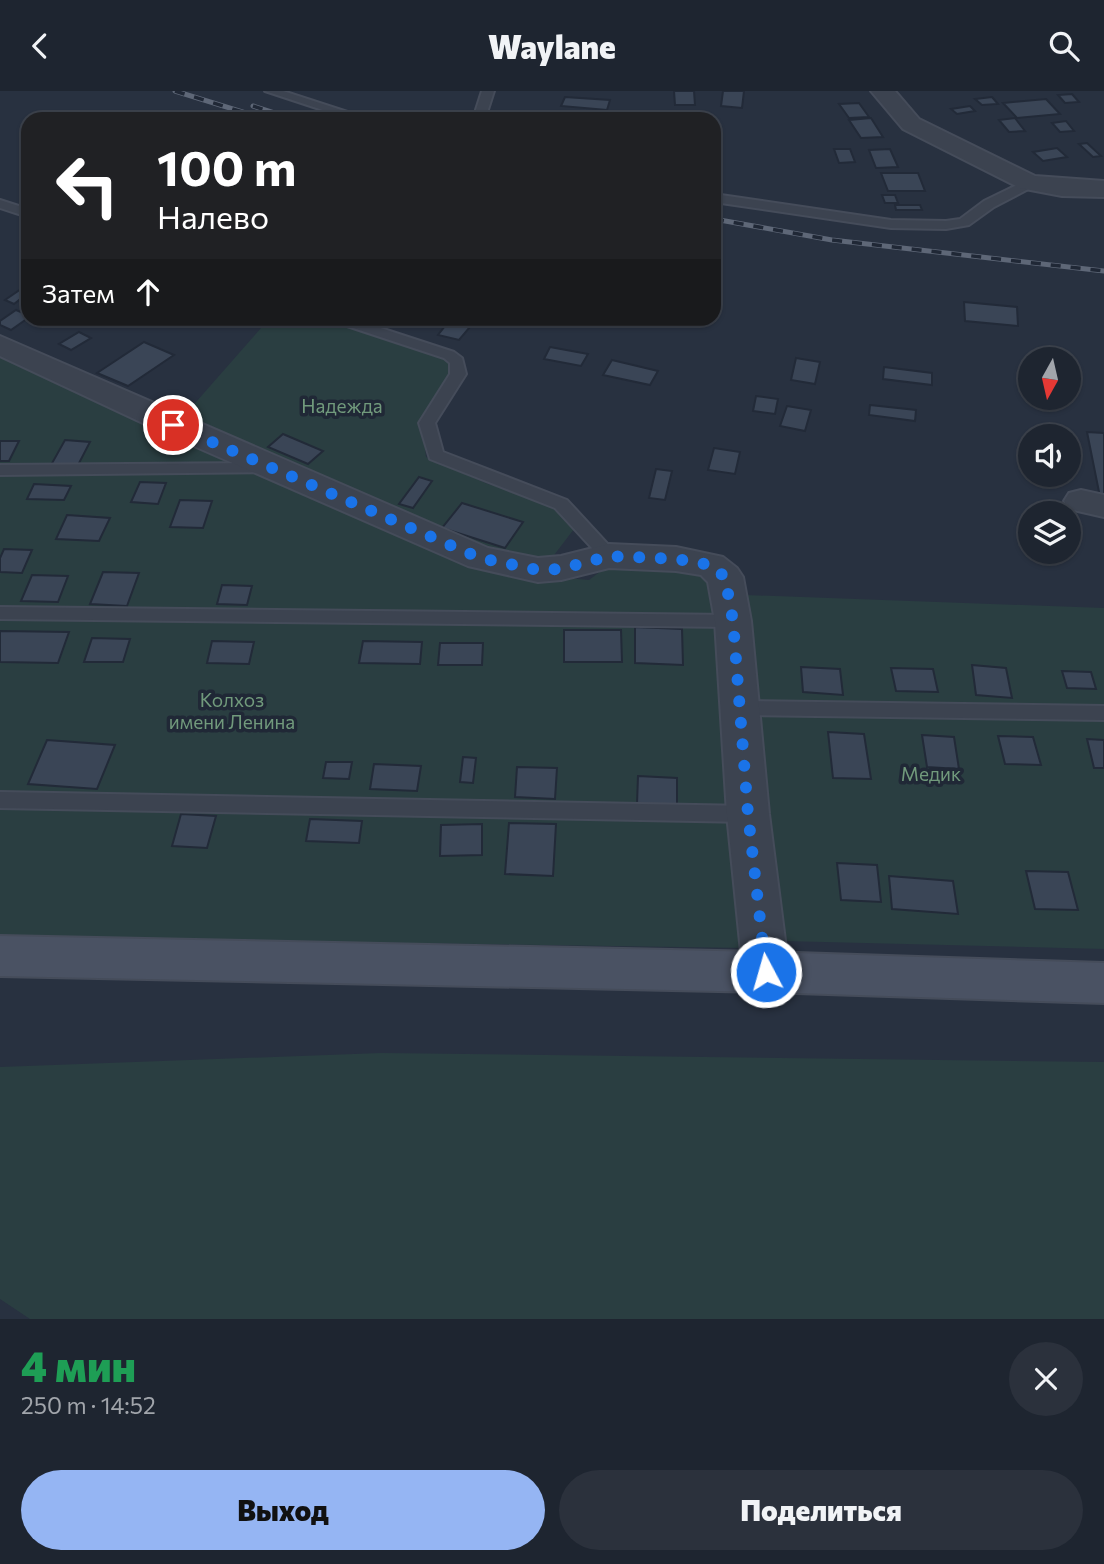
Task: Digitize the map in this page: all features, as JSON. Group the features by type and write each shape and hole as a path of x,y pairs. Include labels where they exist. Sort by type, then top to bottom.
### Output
{"street":[{"path":"883,91 911,124 1029,183 1062,188 1104,189"},
{"path":"0,345 173,425 480,558 538,570 561,569 609,556 676,559 711,565 725,577 733,621 748,814 766,972"},
{"path":"0,956 766,972 1104,983"}],"lane":[{"path":"271,91 340,112"},
{"path":"481,112 488,91"},
{"path":"721,199 891,224 946,225 964,222 989,204 1029,183"},
{"path":"0,204 21,211"},
{"path":"361,326 449,355 457,361 458,374 427,423 436,455 561,504 609,556"},
{"path":"0,470 275,468"},
{"path":"0,613 733,621"},
{"path":"740,708 1104,713"},
{"path":"0,800 748,814"}],"green space":[{"name":"Надежда","path":"263,326 346,326 449,360 452,374 422,424 426,457 488,484 557,506 574,529 548,563 505,556 182,418"},
{"name":"Колхоз имени Ленина","path":"0,357 103,403 531,575 589,580 609,565 679,567 716,577 748,948 0,937"},
{"name":"Медик","path":"745,595 1104,608 1104,949 783,941"},
{"path":"381,1053 1104,1062 1104,1319 30,1319 0,1299 0,1067"}],"building":[{"path":"674,91 694,91 695,105 675,105"},
{"path":"723,91 744,91 742,108 721,106"},
{"path":"1072,94 1079,102 1065,103 1058,95"},
{"path":"565,97 610,100 607,110 561,106"},
{"path":"992,97 998,104 982,105 975,99"},
{"path":"1046,99 1060,114 1017,118 1003,103"},
{"path":"859,103 869,117 849,118 839,104"},
{"path":"970,106 975,111 957,114 951,109"},
{"path":"871,118 883,137 861,138 849,120"},
{"path":"1015,118 1025,131 1009,132 999,120"},
{"path":"1066,121 1074,131 1060,132 1052,123"},
{"path":"1087,143 1101,156 1093,157 1079,144"},
{"path":"1057,148 1067,157 1043,161 1033,152"},
{"path":"834,149 850,149 855,162 839,163"},
{"path":"890,149 898,167 876,168 869,150"},
{"path":"881,173 918,173 925,191 888,191"},
{"path":"882,195 895,195 898,203 885,203"},
{"path":"895,205 920,205 922,210 896,210"},
{"path":"21,289 21,298 14,304 5,300"},
{"path":"964,302 1017,307 1018,326 965,321"},
{"path":"16,310 21,312 21,323 11,330 0,325 0,321"},
{"path":"445,326 470,327 459,340 438,335"},
{"path":"79,332 91,338 71,350 59,344"},
{"path":"144,342 174,355 128,386 97,373"},
{"path":"550,347 588,354 581,366 544,359"},
{"path":"796,358 820,362 815,384 791,380"},
{"path":"612,360 658,371 650,385 603,375"},
{"path":"884,367 932,373 932,385 883,379"},
{"path":"756,396 778,399 775,414 753,411"},
{"path":"870,405 916,410 915,421 869,415"},
{"path":"787,406 811,410 805,431 780,426"},
{"path":"1087,432 1104,433 1104,498 1100,497"},
{"path":"283,434 323,451 308,464 268,447"},
{"path":"65,440 90,442 77,467 51,465"},
{"path":"0,441 19,441 9,461 0,461"},
{"path":"714,448 740,452 735,474 708,470"},
{"path":"656,469 672,471 665,500 649,498"},
{"path":"419,477 432,481 413,508 399,504"},
{"path":"140,482 166,483 158,504 131,502"},
{"path":"34,484 71,486 64,500 27,499"},
{"path":"180,500 212,501 203,528 170,527"},
{"path":"462,503 523,522 505,548 442,528"},
{"path":"67,515 110,518 99,541 56,539"},
{"path":"4,549 32,550 22,573 0,572 0,558"},
{"path":"103,572 139,573 127,606 90,604"},
{"path":"32,575 68,576 58,602 21,601"},
{"path":"222,585 252,586 247,605 217,604"},
{"path":"635,627 682,629 683,665 635,663"},
{"path":"564,630 621,630 622,662 564,662"},
{"path":"0,631 69,632 58,663 0,662"},
{"path":"92,638 130,639 123,662 84,662"},
{"path":"212,641 254,642 249,664 207,663"},
{"path":"363,641 422,642 420,664 359,663"},
{"path":"440,643 483,643 482,665 438,665"},
{"path":"972,665 1006,668 1012,698 976,695"},
{"path":"801,667 840,669 843,695 803,692"},
{"path":"891,668 933,669 938,692 896,691"},
{"path":"1062,671 1091,672 1096,689 1067,688"},
{"path":"828,732 864,734 871,779 833,778"},
{"path":"922,735 954,737 959,769 927,767"},
{"path":"998,736 1033,737 1041,765 1005,764"},
{"path":"1087,739 1104,740 1104,768 1094,768"},
{"path":"47,740 115,745 97,789 28,784"},
{"path":"463,757 476,758 473,783 460,782"},
{"path":"326,762 352,762 349,779 323,778"},
{"path":"374,764 421,766 417,791 370,789"},
{"path":"517,767 557,768 555,799 515,797"},
{"path":"638,776 677,778 677,806 637,804"},
{"path":"181,814 216,816 207,848 172,846"},
{"path":"310,819 362,821 359,843 306,841"},
{"path":"509,823 556,824 553,876 505,874"},
{"path":"482,824 482,855 440,856 441,825"},
{"path":"837,863 877,865 881,902 841,900"},
{"path":"1026,871 1068,872 1078,910 1035,909"},
{"path":"889,876 953,881 958,914 892,909"}],"railway":[{"path":"175,91 242,112"},
{"path":"253,106 271,112"},
{"path":"721,220 832,240 1104,271"}],"route":[{"path":"173,425 480,558 538,570 561,569 609,556 676,559 711,565 725,577 733,621 748,814 766,972"}]}
